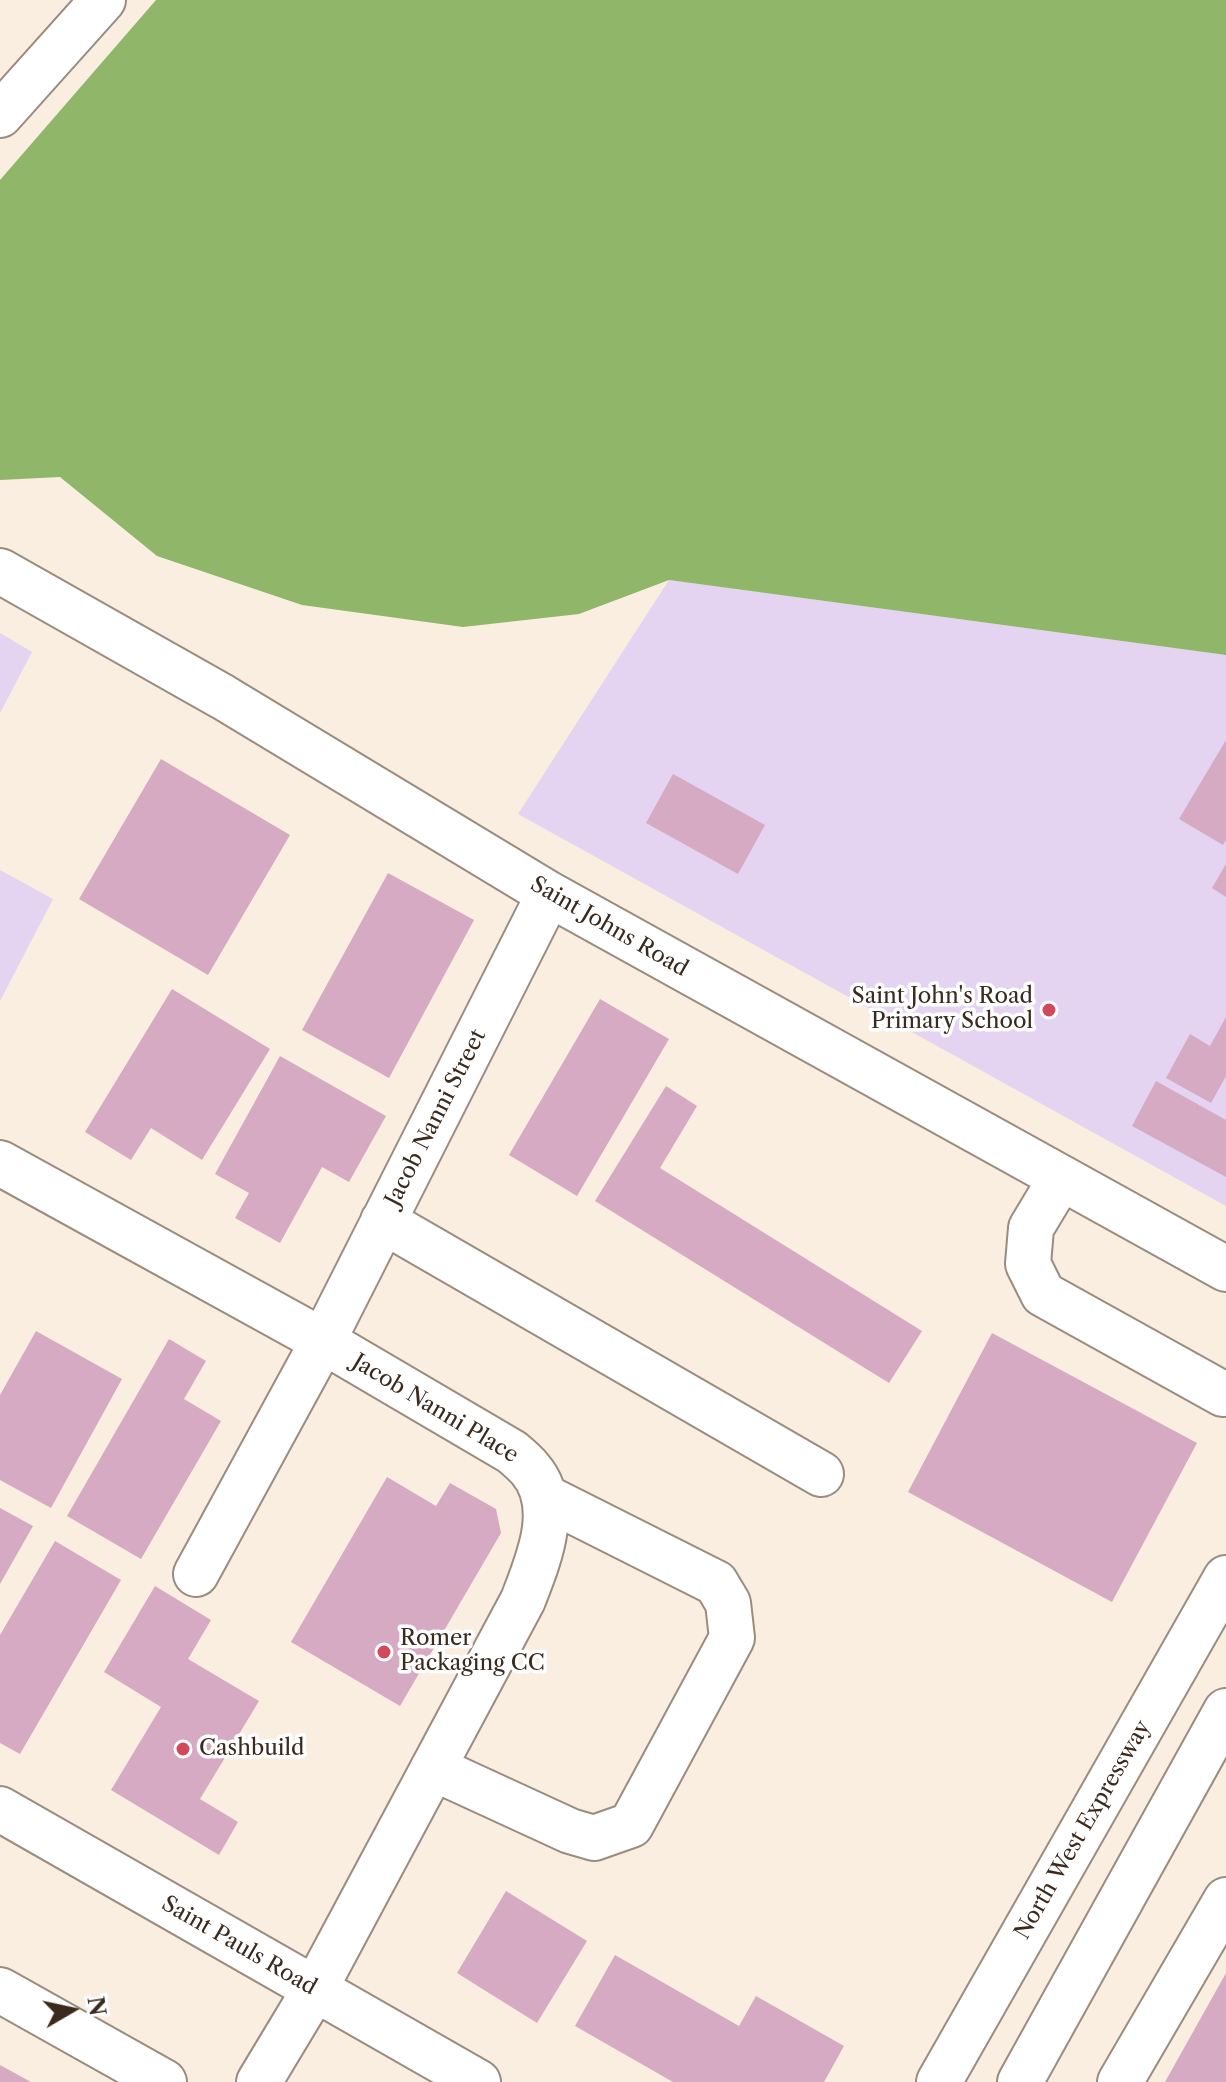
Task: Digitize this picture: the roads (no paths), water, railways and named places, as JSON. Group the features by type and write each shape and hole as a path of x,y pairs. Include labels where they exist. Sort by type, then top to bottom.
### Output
{"street":[{"path":"0,115 103,0"},
{"name":"Saint Johns Road","path":"0,571 223,697 549,894 1226,1269"},
{"name":"Jacob Nanni Street","path":"196,1574 323,1341 549,894"},
{"name":"Jacob Nanni Place","path":"0,1163 323,1341 512,1452 532,1470 545,1497"},
{"path":"1061,1178 1031,1228 1028,1264 1043,1294 1223,1394"},
{"path":"383,1221 821,1474"},
{"path":"259,2082 315,1989 433,1768 523,1600 539,1558 545,1527 545,1497 716,1583 728,1603 732,1638 631,1825 594,1838 570,1831 433,1768"},
{"name":"North West Expressway","path":"939,2082 1226,1578"},
{"path":"1020,2082 1226,1711"},
{"name":"Saint Pauls Road","path":"0,1809 478,2082"},
{"path":"1120,2082 1226,1900"},
{"path":"0,1990 164,2082"}],"place":[{"name":"Saint John's Road Primary School","path":"1049,1010"},
{"name":"Romer Packaging CC","path":"384,1652"},
{"name":"Cashbuild","path":"183,1749"}]}
